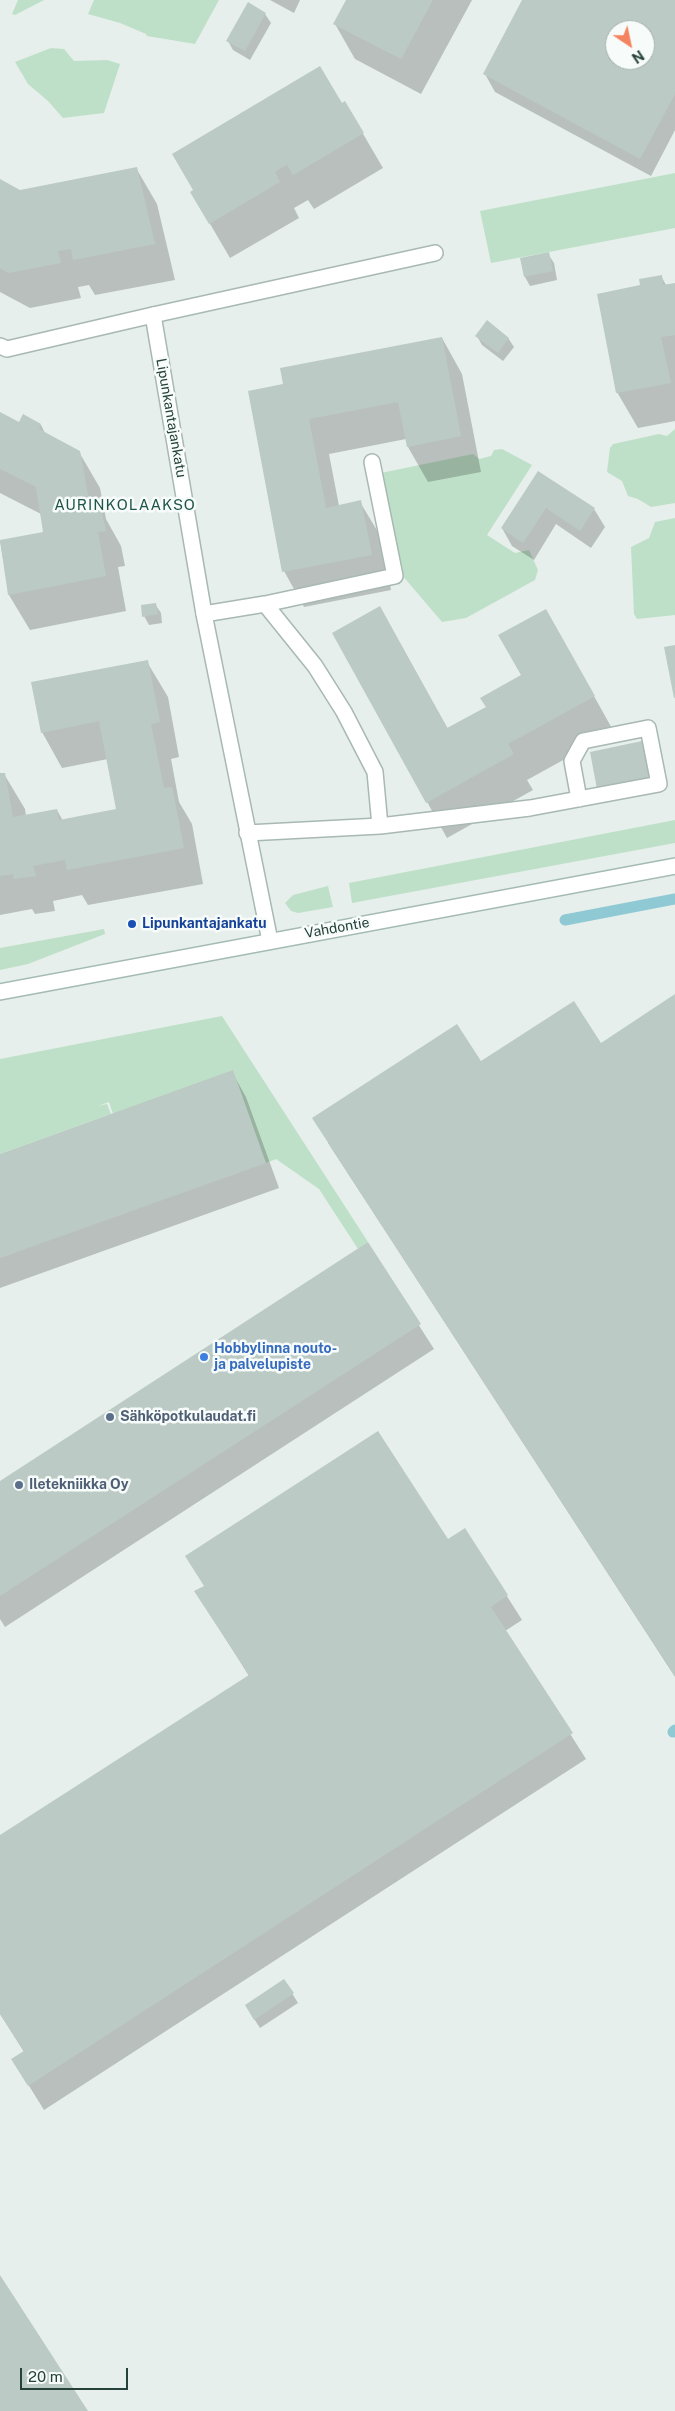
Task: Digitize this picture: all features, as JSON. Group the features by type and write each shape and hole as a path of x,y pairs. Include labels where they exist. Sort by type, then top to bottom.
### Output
{"street":[{"path":"0,346 7,349 435,253"},
{"name":"Lipunkantajankatu","path":"153,315 204,614 270,941"},
{"path":"204,614 265,604 395,576 372,462"},
{"path":"265,604 315,666 344,712 375,772 380,826"},
{"path":"247,833 380,826 530,808 579,799 659,784 648,728 583,741 572,762 579,799"},
{"name":"Vahdontie","path":"0,992 675,866"}],"green space":[{"path":"18,0 44,0 15,15 12,14"},
{"path":"94,0 219,0 195,44 147,36 120,23 88,14"},
{"path":"51,48 64,49 74,61 107,60 120,64 104,113 63,118 48,101 28,84 15,62"},
{"path":"675,173 675,228 491,263 480,211"},
{"path":"675,429 675,503 651,507 638,499 628,496 622,481 607,472 610,448 613,444 659,434 667,436"},
{"path":"502,449 532,465 487,535 515,553 529,550 538,570 535,580 466,618 442,622 396,568 376,474 473,454 479,459 491,456 494,450"},
{"path":"675,518 675,615 637,619 634,614 631,547 649,538 655,522"},
{"path":"675,820 675,843 352,903 349,883"},
{"path":"328,886 333,907 298,913 291,911 285,903 293,895"},
{"path":"104,929 105,934 28,964 0,970 0,948"},
{"path":"222,1016 368,1242 358,1249 319,1189 276,1159 266,1163 113,1114 109,1102 98,1106 107,1104 111,1114 0,1154 0,1059"}],"building":[{"path":"346,0 433,0 401,59 333,24"},
{"path":"522,0 675,0 675,94 640,159 483,74"},
{"path":"248,2 266,13 245,51 226,41"},
{"path":"320,66 342,103 345,101 364,133 293,175 287,165 281,168 275,172 280,182 209,224 190,192 193,190 172,154"},
{"path":"137,167 155,244 73,260 71,249 58,251 61,263 8,273 0,268 0,179 20,190"},
{"path":"549,252 553,271 524,277 520,258"},
{"path":"662,275 663,285 675,283 675,335 661,337 671,383 616,393 597,294 640,285 639,279"},
{"path":"487,320 509,338 498,353 475,336"},
{"path":"442,337 461,436 407,447 398,402 309,419 326,508 361,500 372,555 282,572 248,391 283,384 280,368"},
{"path":"0,412 19,422 23,414 41,424 39,429 80,451 91,512 101,509 106,531 98,532 106,576 8,595 0,540 43,532 36,487 0,469"},
{"path":"538,471 595,508 580,531 546,508 523,543 501,528"},
{"path":"156,603 158,614 142,617 141,605"},
{"path":"380,606 447,728 486,707 480,698 521,675 498,635 546,609 595,696 508,744 514,754 426,803 332,633"},
{"path":"675,645 675,698 674,698 664,647"},
{"path":"148,660 160,722 151,724 164,788 172,787 184,848 67,870 65,860 33,866 36,876 14,879 13,874 0,876 0,773 5,773 13,817 57,809 59,820 116,809 99,721 41,733 31,682"},
{"path":"642,741 649,778 597,789 590,752"},
{"path":"675,994 675,1676 312,1118 457,1024 481,1061 574,1001 601,1043"},
{"path":"233,1070 266,1163 0,1258 0,1154"},
{"path":"368,1242 421,1324 0,1596 0,1481"},
{"path":"378,1431 448,1539 465,1528 508,1595 491,1607 573,1733 28,2086 11,2059 24,2051 0,2014 0,1835 249,1675 194,1591 204,1586 185,1556"},
{"path":"284,1979 294,1993 254,2020 245,2005"},
{"path":"0,2275 88,2411 0,2411"}],"waterway":[{"path":"565,920 675,899"}],"place":[{"name":"Lipunkantajankatu","path":"132,924"},
{"name":"Hobbylinna nouto- ja palvelupiste","path":"204,1357"},
{"name":"Sähköpotkulaudat.fi","path":"110,1417"},
{"name":"Iletekniikka Oy","path":"19,1485"}],"district":[{"name":"AURINKOLAAKSO","path":"125,505"}]}
